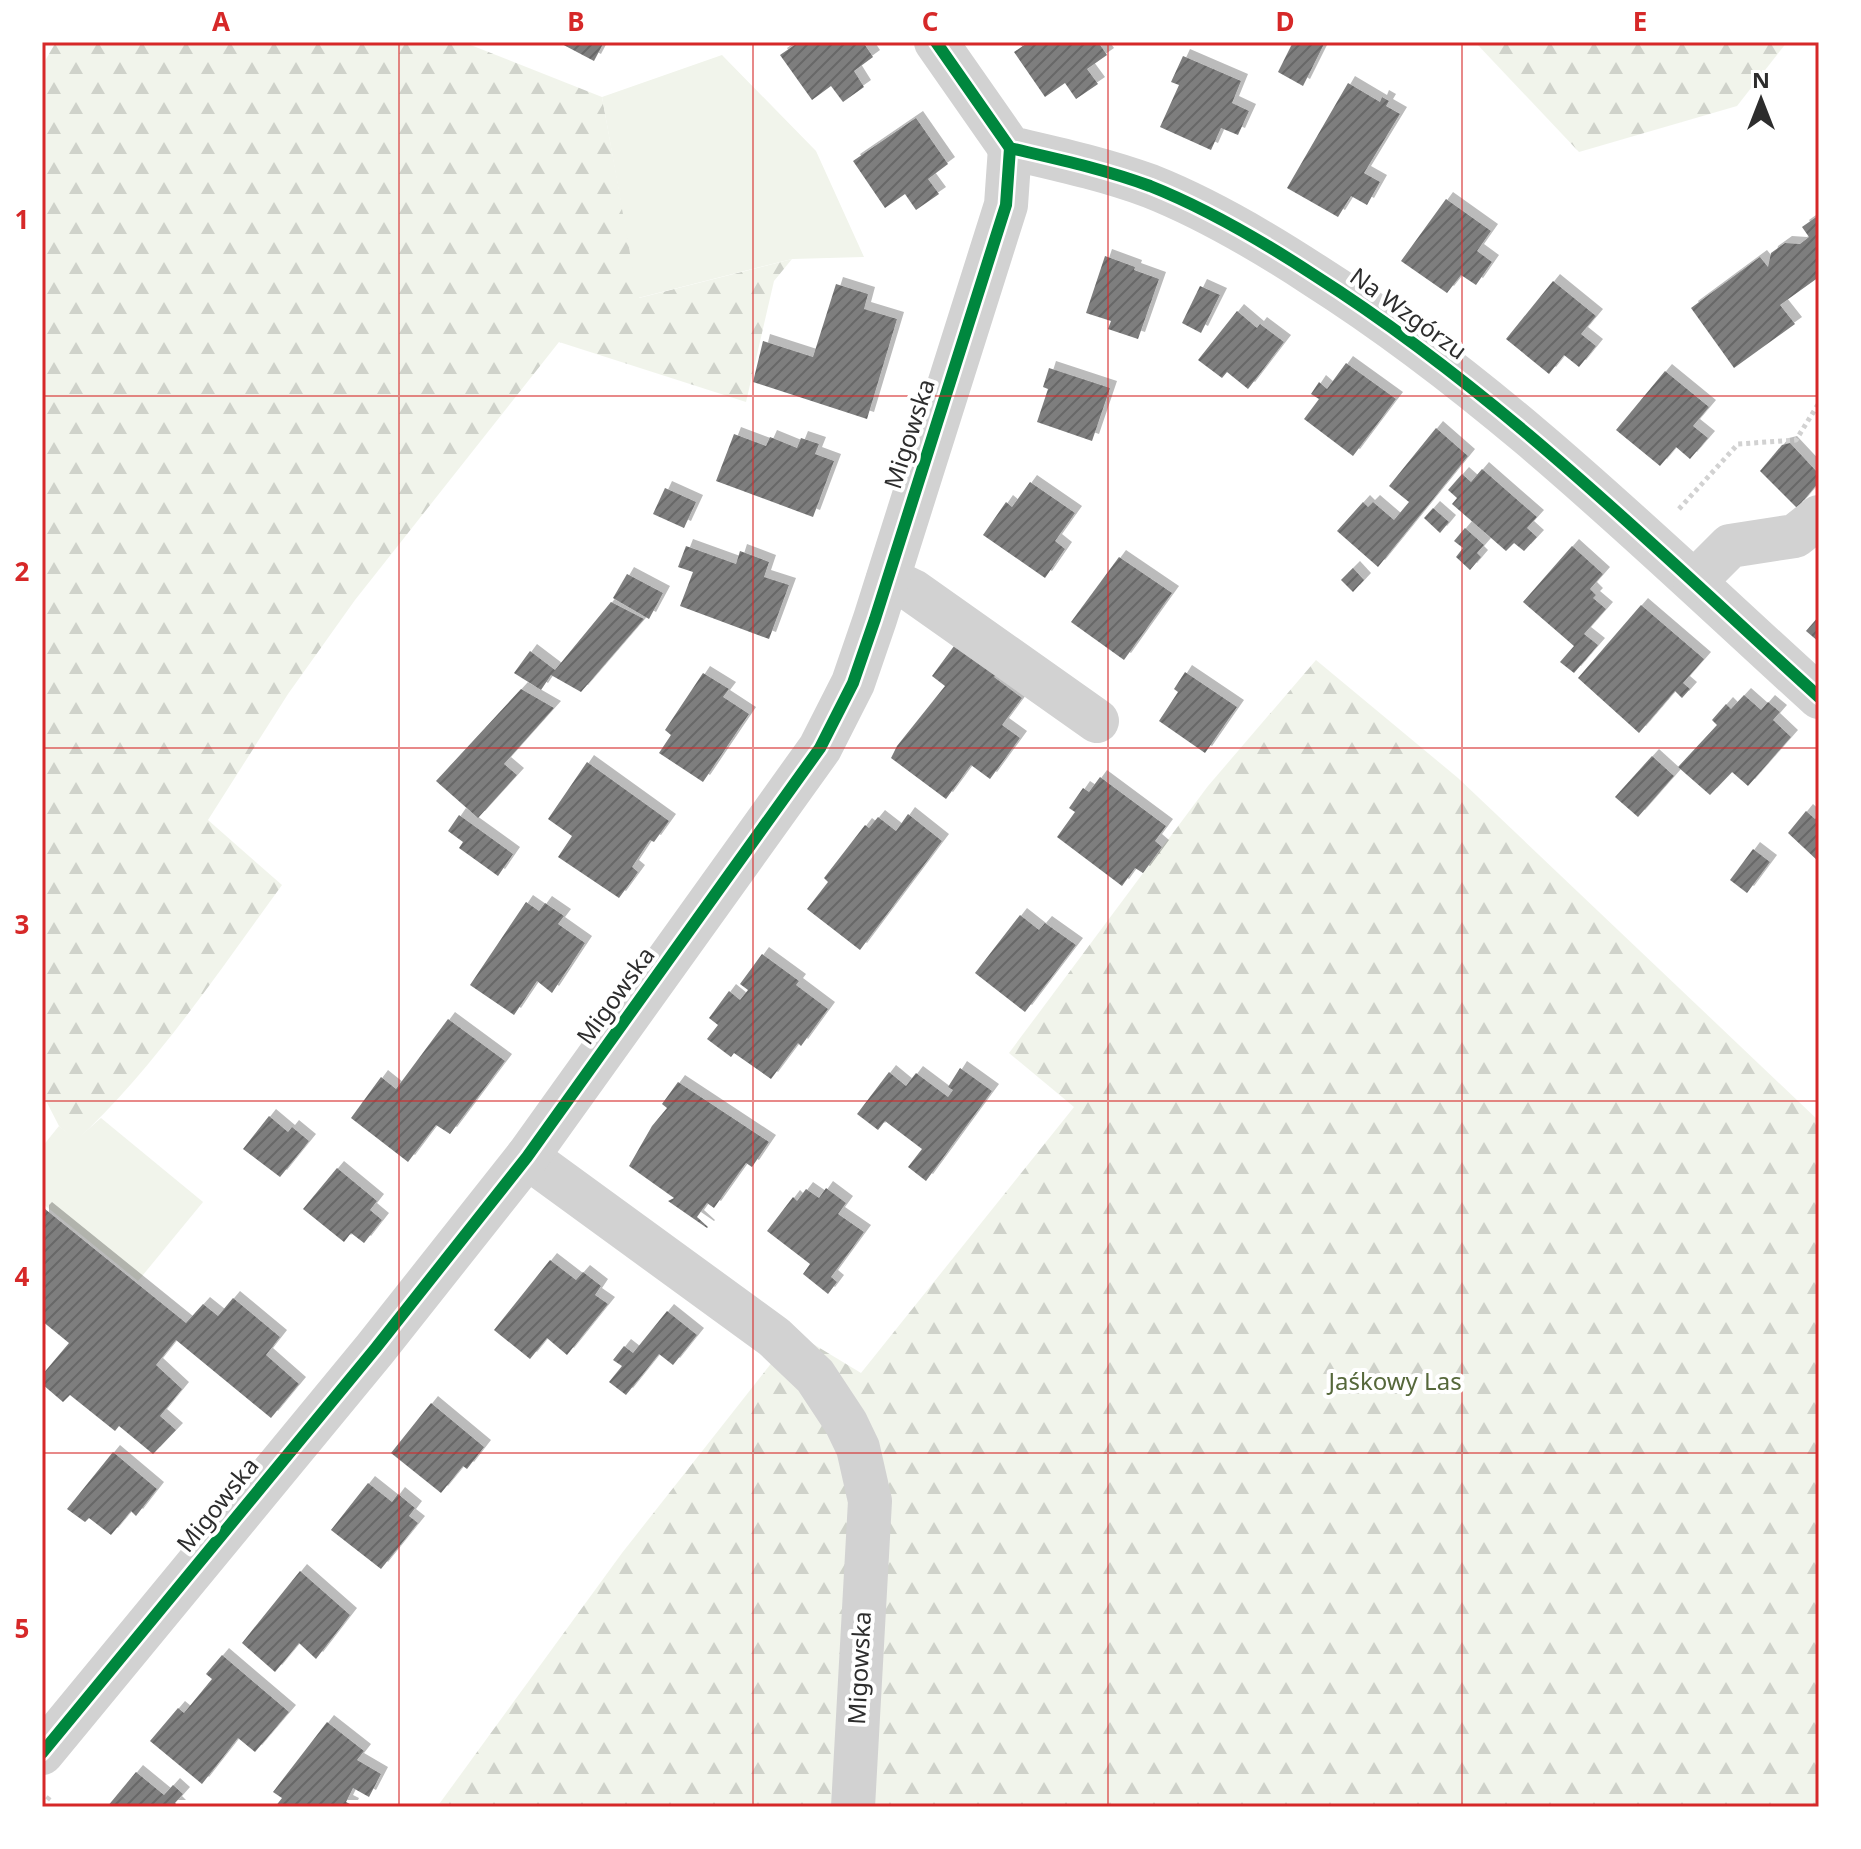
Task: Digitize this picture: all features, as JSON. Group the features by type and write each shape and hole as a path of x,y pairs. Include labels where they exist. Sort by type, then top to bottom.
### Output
{"street":[{"path":"936,42 1010,148"},
{"name":"Migowska","path":"42,1753 375,1349 527,1157 820,748 853,683 888,579 1006,205 1010,148"},
{"name":"Na Wzgórzu","path":"1010,148 1093,167 1150,187 1208,213 1287,257 1351,298 1443,365 1695,581 1819,697"},
{"path":"1695,581 1730,546 1795,536 1819,517"},
{"path":"888,579 913,591 1097,721"},
{"name":"Migowska","path":"527,1157 774,1337 815,1376 846,1423 858,1448 870,1501 853,1807"}],"green space":[{"path":"56,42 463,42 602,97 639,298 792,259 774,281 746,402 559,342 355,600 288,694 208,820 282,885 159,1051 76,1141 59,1126 42,1093 42,66"},
{"path":"1475,42 1787,42 1737,106 1579,152"},
{"path":"722,55 816,151 864,257 792,259 638,298 602,97"},
{"name":"Jaśkowy Las","path":"1316,660 1458,778 1819,1121 1819,1807 437,1807 622,1553 795,1333 861,1373 1074,1107 1009,1053 1208,786"},
{"path":"101,1118 203,1202 138,1281 42,1203 42,1147 59,1126 76,1140"}],"building":[{"path":"558,42 604,42 594,61"},
{"path":"799,42 863,42 873,57 854,71 864,87 843,102 831,86 812,100 780,55"},
{"path":"1029,42 1098,42 1107,55 1087,69 1098,84 1076,99 1065,83 1045,97 1014,52"},
{"path":"1293,42 1325,42 1303,86 1278,72"},
{"path":"1183,56 1241,81 1232,103 1249,111 1238,135 1221,128 1211,150 1160,127 1179,85 1171,82"},
{"path":"1348,83 1380,102 1382,97 1389,101 1386,106 1400,114 1364,173 1380,182 1367,205 1351,196 1338,217 1287,188"},
{"path":"916,118 948,164 928,179 939,194 916,210 905,194 885,208 853,161"},
{"path":"1446,199 1491,231 1477,251 1492,262 1476,285 1461,275 1447,293 1401,261"},
{"path":"1819,215 1819,277 1780,305 1795,324 1734,368 1691,308 1760,257 1768,267 1771,253 1785,243 1800,244 1809,237 1802,227"},
{"path":"1105,256 1159,279 1138,339 1108,329 1111,321 1086,313"},
{"path":"1553,281 1596,316 1581,334 1596,346 1579,367 1564,355 1549,374 1506,339"},
{"path":"836,284 868,294 864,309 897,319 867,419 753,382 763,341 813,357"},
{"path":"1200,286 1220,295 1201,333 1182,323"},
{"path":"1237,311 1257,328 1260,324 1284,342 1248,389 1227,372 1222,378 1198,360"},
{"path":"1346,363 1396,399 1353,456 1304,419 1319,399 1311,394 1319,382 1327,389"},
{"path":"1049,368 1110,388 1092,441 1037,422 1048,389 1043,387"},
{"path":"1665,371 1709,407 1693,426 1708,438 1690,459 1676,447 1660,466 1616,430"},
{"path":"1436,428 1468,456 1378,567 1337,531 1363,502 1368,507 1373,502 1394,520 1409,502 1389,486"},
{"path":"734,434 766,446 770,437 797,448 801,438 819,444 815,454 834,461 813,517 716,481"},
{"path":"1790,443 1819,474 1819,482 1797,508 1760,471 1782,445"},
{"path":"1482,469 1537,517 1527,528 1537,537 1524,551 1514,543 1506,551 1452,504 1457,498 1448,490 1462,474 1471,482"},
{"path":"1030,482 1075,513 1055,541 1065,549 1045,578 983,535 1006,502 1012,507"},
{"path":"665,488 696,502 684,528 653,514"},
{"path":"1433,508 1449,522 1440,533 1424,518"},
{"path":"1465,528 1484,545 1477,553 1481,557 1470,570 1456,557 1463,548 1454,541"},
{"path":"686,546 736,564 740,551 769,562 764,577 789,585 769,639 680,606 693,572 678,567"},
{"path":"1572,546 1603,574 1590,589 1596,595 1593,598 1606,609 1584,634 1598,645 1574,673 1560,662 1574,646 1523,602"},
{"path":"1119,557 1172,593 1124,660 1071,622"},
{"path":"1353,568 1364,580 1353,592 1341,580"},
{"path":"627,574 663,593 649,619 613,598"},
{"path":"611,602 644,619 581,692 551,675 541,690 514,673 530,651 555,670"},
{"path":"1641,605 1704,659 1683,683 1690,689 1682,698 1675,691 1639,733 1578,678"},
{"path":"1819,616 1819,642 1806,631"},
{"path":"957,642 998,673 994,677 1022,698 1002,725 1020,738 990,779 971,765 946,799 891,758 897,746 945,686 932,676"},
{"path":"1185,672 1237,707 1205,753 1159,721 1178,692 1174,689"},
{"path":"703,673 729,689 723,697 749,714 703,782 659,753 671,735 665,730"},
{"path":"521,689 554,708 504,764 517,775 478,818 436,781"},
{"path":"1744,695 1761,710 1768,702 1780,712 1773,720 1791,737 1748,786 1732,772 1710,795 1678,767 1717,725 1712,720 1726,704 1731,709"},
{"path":"1652,756 1674,776 1638,817 1615,797"},
{"path":"587,762 669,821 654,842 650,840 632,867 638,872 619,898 558,857 572,836 548,819"},
{"path":"1100,777 1166,826 1155,841 1162,847 1143,873 1135,868 1122,886 1057,837 1075,812 1069,808 1083,788 1089,792"},
{"path":"1806,811 1815,819 1819,815 1819,862 1788,833"},
{"path":"908,814 942,841 860,950 807,909 828,882 824,878 865,825 869,828 878,817 896,831"},
{"path":"459,815 513,854 498,876 459,848 463,842 448,831"},
{"path":"1753,849 1770,862 1747,893 1730,880"},
{"path":"526,902 539,911 545,903 564,916 558,924 585,943 552,993 537,981 514,1015 470,985"},
{"path":"1020,915 1039,930 1045,923 1076,945 1025,1012 975,973"},
{"path":"762,954 799,981 796,985 828,1009 801,1046 798,1043 771,1079 734,1053 731,1057 707,1039 718,1025 709,1018 729,991 740,1000 748,990 740,984"},
{"path":"448,1019 505,1061 450,1134 436,1125 408,1162 351,1118 381,1077 396,1089"},
{"path":"960,1068 992,1091 926,1181 908,1167 922,1149 885,1121 878,1130 857,1114 889,1072 906,1086 916,1073 948,1097 953,1090 948,1087"},
{"path":"678,1082 769,1142 752,1167 746,1163 714,1208 707,1203 697,1217 707,1228 668,1201 674,1198 629,1166 652,1126 667,1108 662,1104"},
{"path":"269,1116 288,1132 292,1127 309,1141 280,1177 243,1149"},
{"path":"337,1168 377,1201 370,1210 382,1220 364,1243 351,1233 344,1242 303,1209"},
{"path":"826,1188 846,1203 838,1214 864,1232 831,1277 837,1282 828,1294 803,1274 810,1264 767,1231 793,1197 797,1201 806,1189 819,1198"},
{"path":"45,1209 186,1323 203,1304 218,1316 233,1298 280,1337 266,1355 299,1384 271,1418 176,1340 156,1365 182,1389 160,1416 176,1430 153,1454 119,1426 115,1431 70,1395 63,1402 42,1384 42,1375 69,1343 42,1321 42,1212"},
{"path":"550,1260 576,1280 583,1272 601,1286 595,1295 608,1304 567,1355 547,1338 530,1359 494,1330"},
{"path":"667,1311 697,1335 673,1365 659,1354 626,1395 609,1382 622,1366 613,1360 624,1346 633,1353"},
{"path":"431,1403 484,1447 467,1469 463,1466 441,1493 391,1453"},
{"path":"113,1452 157,1489 136,1516 131,1511 111,1535 89,1518 85,1522 67,1509"},
{"path":"368,1483 392,1502 398,1494 415,1508 409,1516 418,1523 381,1569 331,1530"},
{"path":"300,1571 350,1615 316,1659 299,1643 275,1672 242,1643"},
{"path":"222,1655 289,1712 255,1752 238,1738 202,1784 150,1741 178,1708 184,1713 212,1679 206,1674"},
{"path":"327,1722 364,1751 357,1760 381,1774 369,1797 353,1788 346,1802 351,1807 275,1807 282,1798 273,1792"},
{"path":"136,1772 164,1795 173,1785 183,1794 175,1803 179,1807 107,1807"}],"cycle path":[{"path":"936,42 1010,148 1115,174 1193,205 1314,275 1449,370 1576,475 1819,697"},
{"path":"42,1753 375,1349 527,1157 820,748 853,683 875,619 1006,205 1010,148"}]}
